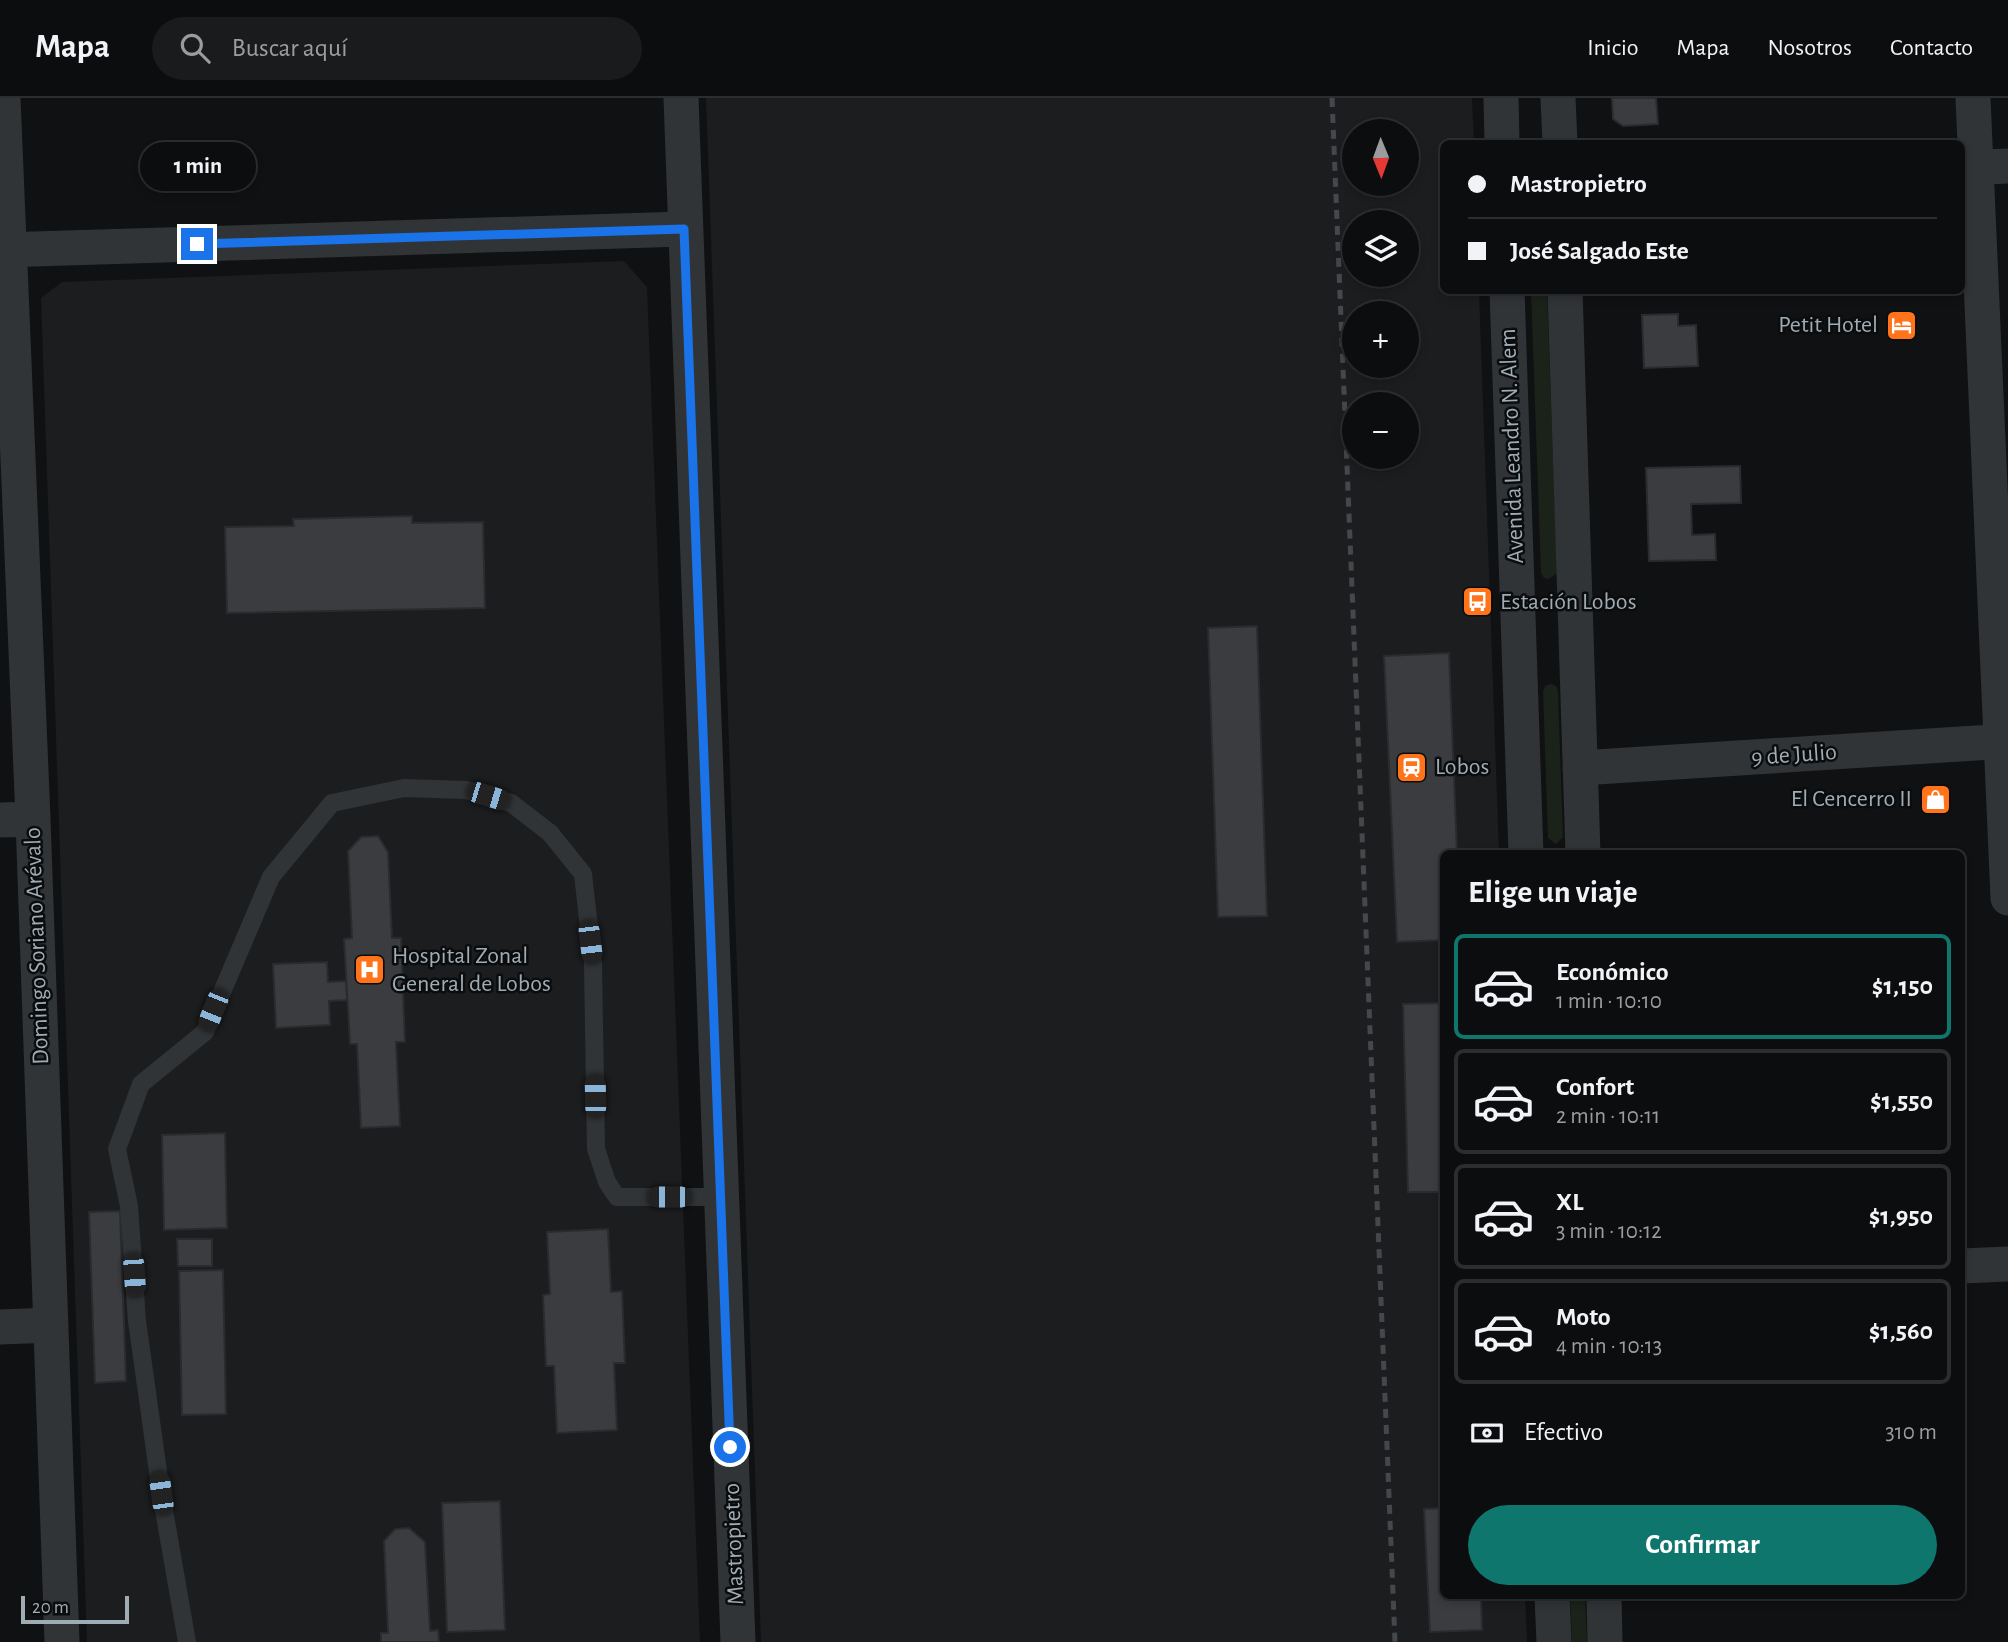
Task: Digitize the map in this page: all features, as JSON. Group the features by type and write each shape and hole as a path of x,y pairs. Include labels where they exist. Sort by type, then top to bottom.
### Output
{"street":[{"name":"Domingo Soriano Arévalo","path":"3,98 16,819 51,1325 62,1642"},
{"name":"Mastropietro","path":"681,98 738,1642"},
{"path":"1501,98 1502,140"},
{"path":"1559,98 1560,140"},
{"path":"1973,98 1982,167 2005,741 2008,898"},
{"path":"4,250 684,229"},
{"name":"Avenida Leandro N. Alem","path":"1507,294 1526,850"},
{"path":"1565,294 1583,850"},
{"path":"1519,630 1576,628"},
{"name":"9 de Julio","path":"1580,768 2005,741"},
{"path":"1965,1266 2008,1264"},
{"path":"0,1327 51,1325"},
{"path":"1552,1599 1554,1642"},
{"path":"1604,1599 1605,1642"}],"lane":[{"path":"187,1642 137,1321 129,1206 117,1149 141,1084 205,1032 271,877 332,803 404,788 466,790 511,803 550,833 583,874 593,964 596,1149 607,1182 617,1197 721,1197"}],"shaded area":[{"path":"706,98 1472,98 1474,140 1440,140 1440,294 1479,294 1499,850 1440,850 1440,1599 1525,1599 1527,1642 761,1642"},
{"name":"Hospital Zonal General de Lobos","path":"624,261 647,287 700,1642 87,1642 41,298 62,282"},
{"path":"1531,294 1547,294 1557,573 1549,579 1544,578 1541,573"},
{"path":"1545,686 1556,686 1558,691 1563,837 1556,844 1548,838 1543,691"},
{"path":"1570,1599 1585,1599 1587,1642 1572,1642"}],"building":[{"path":"1612,98 1656,98 1658,124 1623,126 1613,119"},
{"path":"1678,314 1678,326 1696,325 1698,366 1644,368 1642,315"},
{"path":"1740,466 1741,503 1691,504 1692,535 1715,534 1716,560 1649,561 1646,468"},
{"path":"412,516 412,523 483,522 485,608 227,613 225,527 294,526 293,519"},
{"path":"1257,626 1267,916 1218,917 1208,628"},
{"path":"1449,653 1457,850 1440,850 1440,940 1397,942 1384,656"},
{"path":"378,836 388,852 392,938 401,938 405,1042 396,1042 400,1126 361,1128 357,1044 350,1044 344,939 352,938 348,851 361,837"},
{"path":"327,962 328,982 346,981 347,1000 329,1001 330,1025 276,1028 273,964"},
{"path":"1440,1003 1440,1192 1408,1192 1403,1004"},
{"path":"225,1133 227,1228 164,1230 162,1135"},
{"path":"120,1211 126,1381 95,1383 89,1212"},
{"path":"608,1229 611,1292 622,1291 625,1363 614,1363 617,1430 557,1433 554,1366 546,1366 543,1295 550,1294 547,1232"},
{"path":"177,1239 212,1239 212,1266 178,1266"},
{"path":"223,1270 226,1414 182,1415 179,1271"},
{"path":"500,1501 505,1630 447,1632 442,1503"},
{"path":"1440,1508 1440,1599 1481,1599 1482,1630 1430,1632 1424,1509"},
{"path":"409,1528 425,1542 430,1631 438,1630 439,1642 381,1642 381,1633 388,1633 384,1541 395,1529"}],"railway":[{"path":"1332,98 1395,1642"}],"place":[{"name":"Petit Hotel","path":"1901,325"},
{"name":"Estación Lobos","path":"1477,602"},
{"name":"Lobos","path":"1412,767"},
{"name":"El Cencerro II","path":"1935,799"},
{"name":"Hospital Zonal General de Lobos","path":"369,970"}],"route":[{"path":"197,244 684,229 730,1447"}]}
